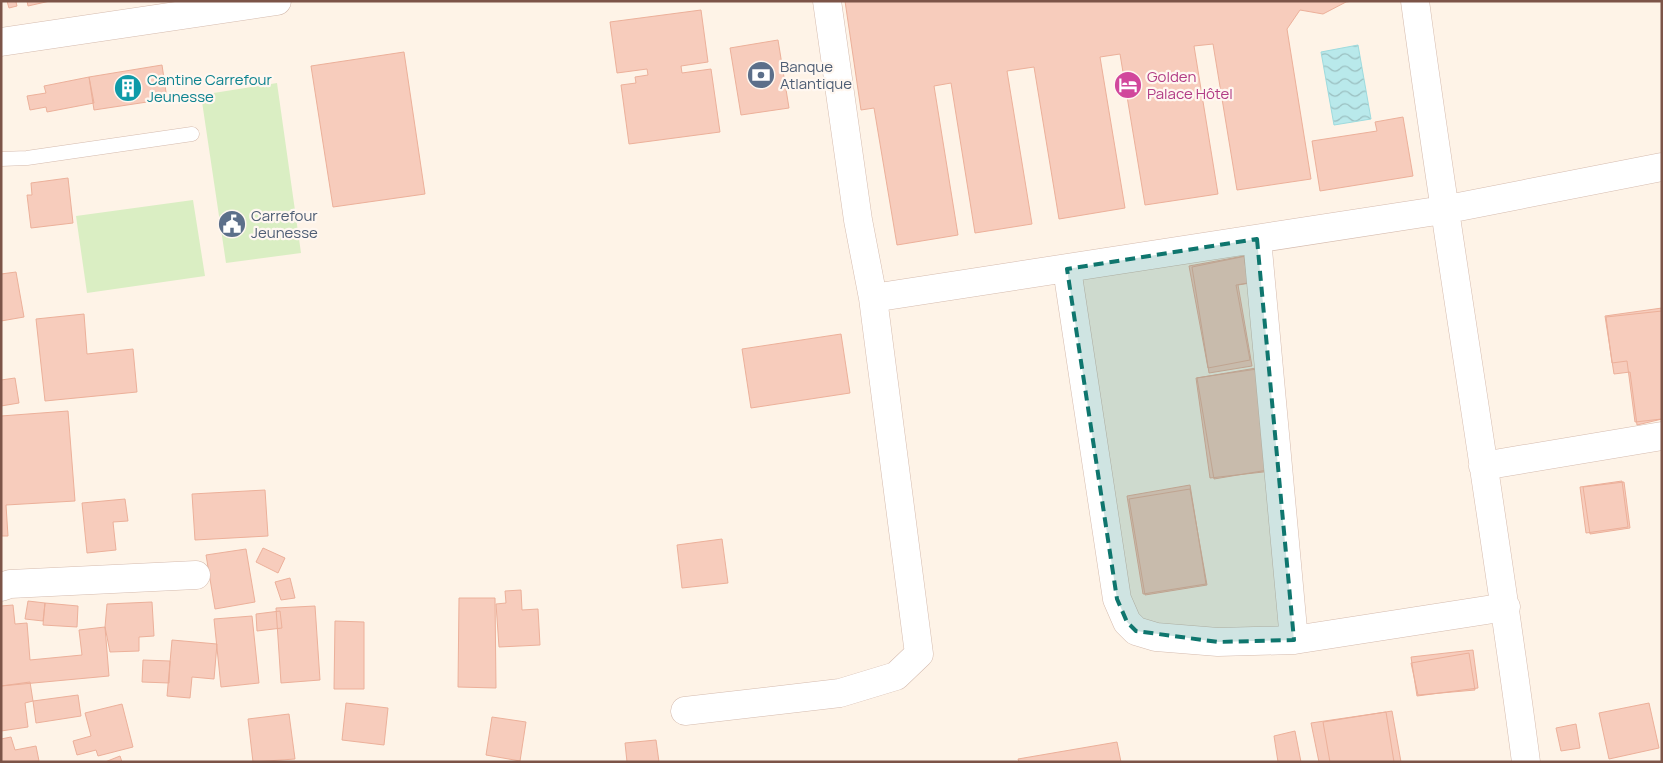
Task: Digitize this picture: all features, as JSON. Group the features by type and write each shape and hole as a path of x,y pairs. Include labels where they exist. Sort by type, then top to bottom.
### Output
{"street":[{"path":"686,711 840,693 896,676 919,654 873,298 858,220 828,1"},
{"path":"1415,1 1443,210 1506,606 1526,762"},
{"path":"1,42 264,2"},
{"path":"873,298 1443,210 1662,167"},
{"path":"1257,239 1294,640"},
{"path":"1066,269 1117,599 1127,622 1136,631 1156,636 1218,642 1294,640 1506,606"},
{"path":"1483,466 1662,436"},
{"path":"1,587 10,584 196,575"}],"lane":[{"path":"1,158 27,158 192,134"}],"highlighted area":[{"path":"1257,239 1294,640 1218,642 1136,631 1127,622 1117,599 1067,269"}],"green space":[{"path":"277,83 301,253 226,263 201,95"},
{"path":"193,200 205,276 87,293 76,216"}],"water":[{"path":"1358,45 1371,119 1334,125 1321,52"}],"building":[{"path":"7,1 19,1 16,2 17,6 9,8"},
{"path":"27,1 50,1 28,6"},
{"path":"845,1 1353,1 1346,2 1323,14 1300,10 1287,29 1311,179 1237,190 1213,44 1194,46 1218,194 1145,205 1120,54 1100,57 1125,208 1059,219 1034,67 1007,71 1032,224 975,233 951,83 934,86 958,235 897,245 874,108 861,110"},
{"path":"701,10 708,62 681,66 682,73 711,69 720,132 629,144 621,85 636,83 635,77 648,75 647,69 617,73 610,22"},
{"path":"778,40 789,108 741,115 730,48"},
{"path":"404,52 425,194 333,207 311,66"},
{"name":"Cantine Carrefour Jeunesse","path":"162,65 167,99 94,110 89,77"},
{"path":"89,77 94,103 47,112 46,107 30,110 27,96 46,93 44,86"},
{"path":"1403,117 1413,176 1320,191 1312,141 1377,131 1375,122"},
{"path":"68,178 73,223 31,228 27,195 32,195 31,183"},
{"path":"1244,256 1248,283 1236,285 1250,360 1208,368 1189,266"},
{"path":"1246,256 1250,283 1238,285 1252,366 1209,373 1192,267"},
{"path":"16,272 24,317 1,321 1,274"},
{"path":"1662,308 1662,419 1637,425 1630,372 1614,374 1605,316"},
{"path":"1662,311 1662,419 1635,422 1627,361 1612,363 1606,317"},
{"path":"84,314 87,354 133,349 137,392 45,401 36,319"},
{"path":"841,334 850,393 751,408 742,349"},
{"path":"1256,368 1274,469 1214,479 1197,378"},
{"path":"1257,369 1272,471 1210,478 1196,378"},
{"path":"15,378 19,403 1,406 1,380"},
{"path":"68,411 75,501 6,505 8,536 1,536 1,416"},
{"path":"1622,481 1628,527 1586,533 1580,487"},
{"path":"1624,482 1630,528 1590,534 1583,487"},
{"path":"1190,485 1206,584 1143,594 1127,496"},
{"path":"1190,489 1207,585 1145,595 1129,499"},
{"path":"265,490 268,536 195,540 192,494"},
{"path":"125,499 128,521 113,522 116,550 87,553 82,503"},
{"path":"722,539 728,583 682,588 677,545"},
{"path":"263,548 285,558 278,573 256,562"},
{"path":"246,549 255,602 215,609 206,555"},
{"path":"290,578 295,598 281,600 275,582"},
{"path":"521,590 522,610 538,609 540,645 499,647 496,604 506,603 505,591"},
{"path":"459,598 495,598 496,688 458,687"},
{"path":"28,601 45,603 43,621 25,619"},
{"path":"152,602 154,636 139,637 139,651 110,652 105,627 107,604"},
{"path":"45,603 78,606 77,627 43,625"},
{"path":"13,605 15,624 27,623 30,660 82,655 79,630 105,627 109,676 1,686 1,606"},
{"path":"315,606 320,680 281,683 276,608"},
{"path":"280,611 282,628 257,631 256,614"},
{"path":"252,616 259,683 221,687 214,619"},
{"path":"335,621 364,622 364,689 334,689"},
{"path":"172,640 217,644 214,679 192,677 190,698 167,696"},
{"path":"1473,650 1478,688 1417,696 1411,657"},
{"path":"1469,653 1475,690 1418,695 1411,663"},
{"path":"143,660 170,661 169,683 142,682"},
{"path":"30,682 33,701 25,703 28,727 1,731 1,686"},
{"path":"78,695 81,716 36,723 33,701"},
{"path":"346,703 388,708 384,745 342,740"},
{"path":"1649,703 1659,748 1609,759 1599,713"},
{"path":"122,704 133,747 98,756 96,750 77,755 73,741 91,736 85,713"},
{"path":"1392,711 1401,762 1330,762 1323,722"},
{"path":"1386,712 1394,762 1319,762 1311,723"},
{"path":"289,714 295,759 253,762 248,719"},
{"path":"492,717 526,722 520,761 486,755"},
{"path":"1576,724 1580,748 1561,751 1556,728"},
{"path":"1295,731 1301,762 1278,762 1274,736"},
{"path":"11,737 15,750 36,746 39,761 1,762 1,739"},
{"path":"656,740 659,762 627,762 625,743"},
{"path":"1117,742 1121,762 1019,762 1018,759"},
{"path":"120,756 122,762 105,762"}],"place":[{"name":"Banque Atlantique","path":"761,75"},
{"name":"Golden Palace Hôtel","path":"1128,85"},
{"name":"Cantine Carrefour Jeunesse","path":"128,88"},
{"name":"Carrefour Jeunesse","path":"232,224"}]}
